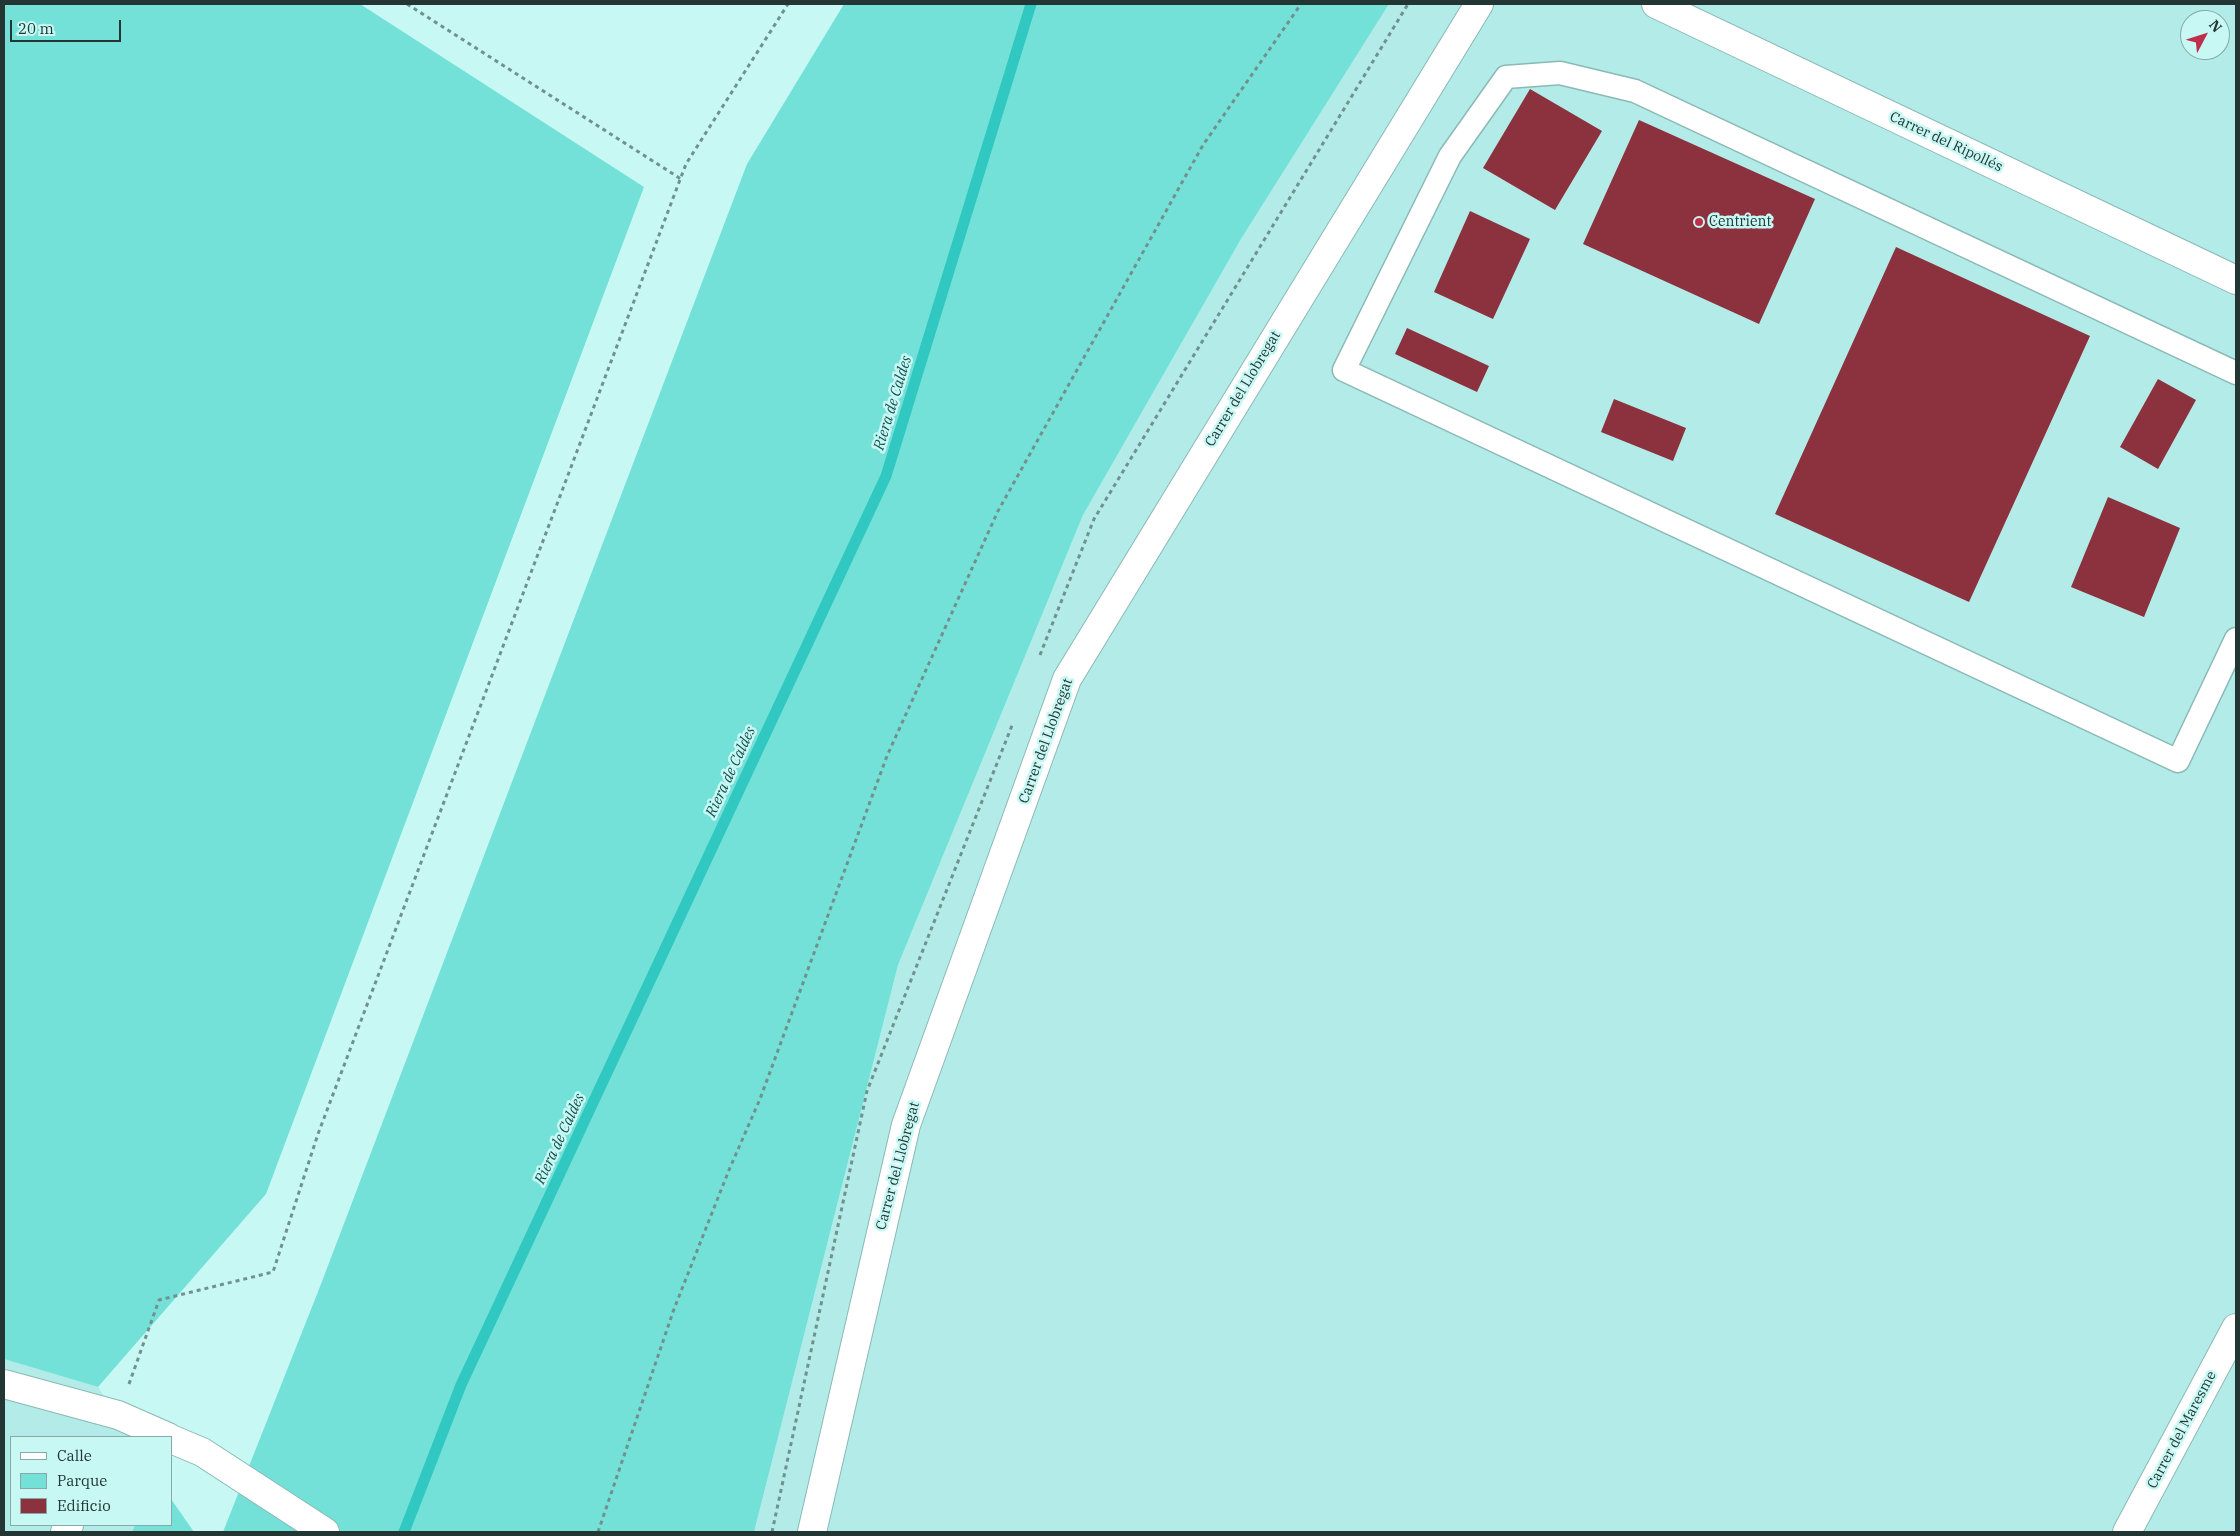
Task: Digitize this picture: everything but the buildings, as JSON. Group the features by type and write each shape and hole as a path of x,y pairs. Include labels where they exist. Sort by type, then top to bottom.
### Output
{"street":[{"name":"Carrer del Llobregat","path":"812,1532 906,1125 1067,679 1479,4"},
{"name":"Carrer del Ripollés","path":"1656,4 2236,280"},
{"name":"Carrer del Maresme","path":"2127,1532 2236,1328"},
{"path":"4,1384 113,1426 160,1436"},
{"path":"172,1439 202,1452 325,1532"}],"lane":[{"path":"2236,373 1636,91 1560,73 1506,77 1450,156 1344,370 2178,761 2236,639"}],"path":[{"path":"407,4 681,179"},
{"path":"113,1426 159,1300 273,1272 318,1134 686,164 788,4"},
{"path":"598,1532 674,1309 729,1170 760,1099 887,756 998,511 1203,145 1301,4"}],"shaded area":[{"path":"1389,4 2236,4 2236,1532 754,1532 898,965 1083,515 1241,239"},
{"path":"4,1359 98,1387 130,1436 10,1436 10,1526 135,1526 132,1532 4,1532"}],"green space":[{"path":"4,4 360,4 644,187 266,1194 98,1387 4,1359"},
{"path":"844,4 1389,4 1241,239 1083,515 898,965 754,1532 223,1532 321,1284 747,164"},
{"path":"172,1500 194,1532 132,1532 135,1526 172,1526"}],"waterway":[{"name":"Riera de Caldes","path":"404,1532 461,1385 886,476 1031,4"}],"place":[{"name":"Centrient","path":"1699,222"}]}
